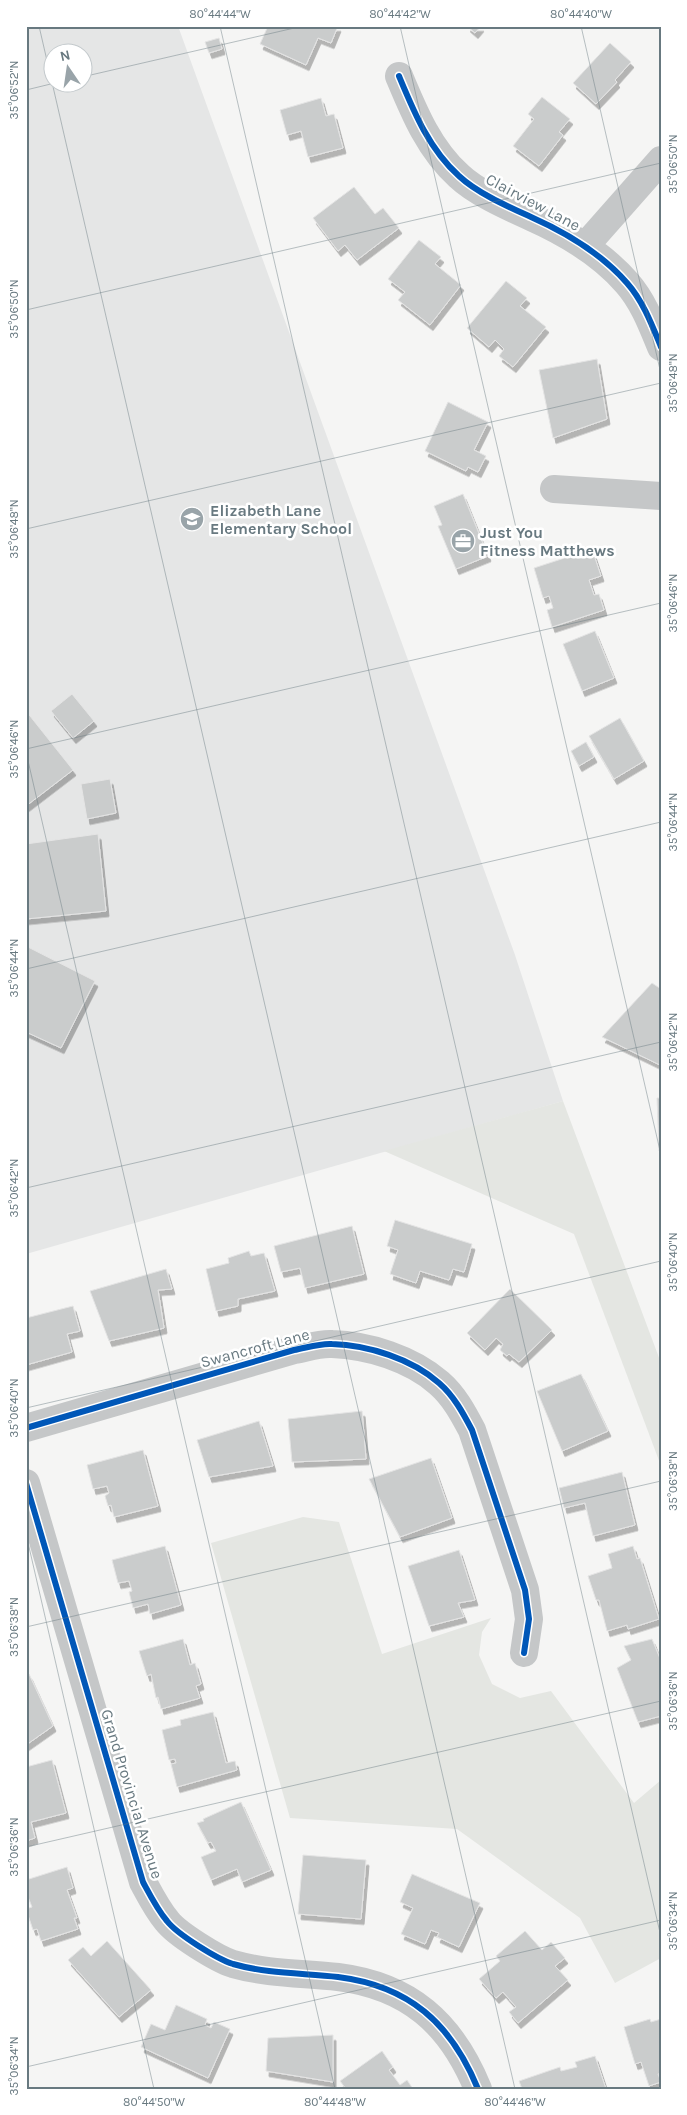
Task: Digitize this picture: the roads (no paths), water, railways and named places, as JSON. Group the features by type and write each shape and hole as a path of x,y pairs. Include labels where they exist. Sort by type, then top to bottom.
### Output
{"street":[{"name":"Clairview Lane","path":"399,76 421,130 459,177 501,203 558,229 586,245 628,284 648,315 661,347"},
{"path":"586,245 661,160"},
{"path":"554,489 661,496"},
{"name":"Swancroft Lane","path":"26,1428 294,1350 331,1344 368,1349 404,1362 438,1383 460,1407 472,1430 525,1590 529,1619 524,1653"},
{"name":"Grand Provincial Avenue","path":"26,1483 142,1882 168,1923 206,1951 231,1963 269,1972 369,1982 395,1991 419,2006 445,2030 470,2070 478,2089"}],"place":[{"name":"Elizabeth Lane Elementary School","path":"192,519"},
{"name":"Just You Fitness Matthews","path":"463,541"}]}
